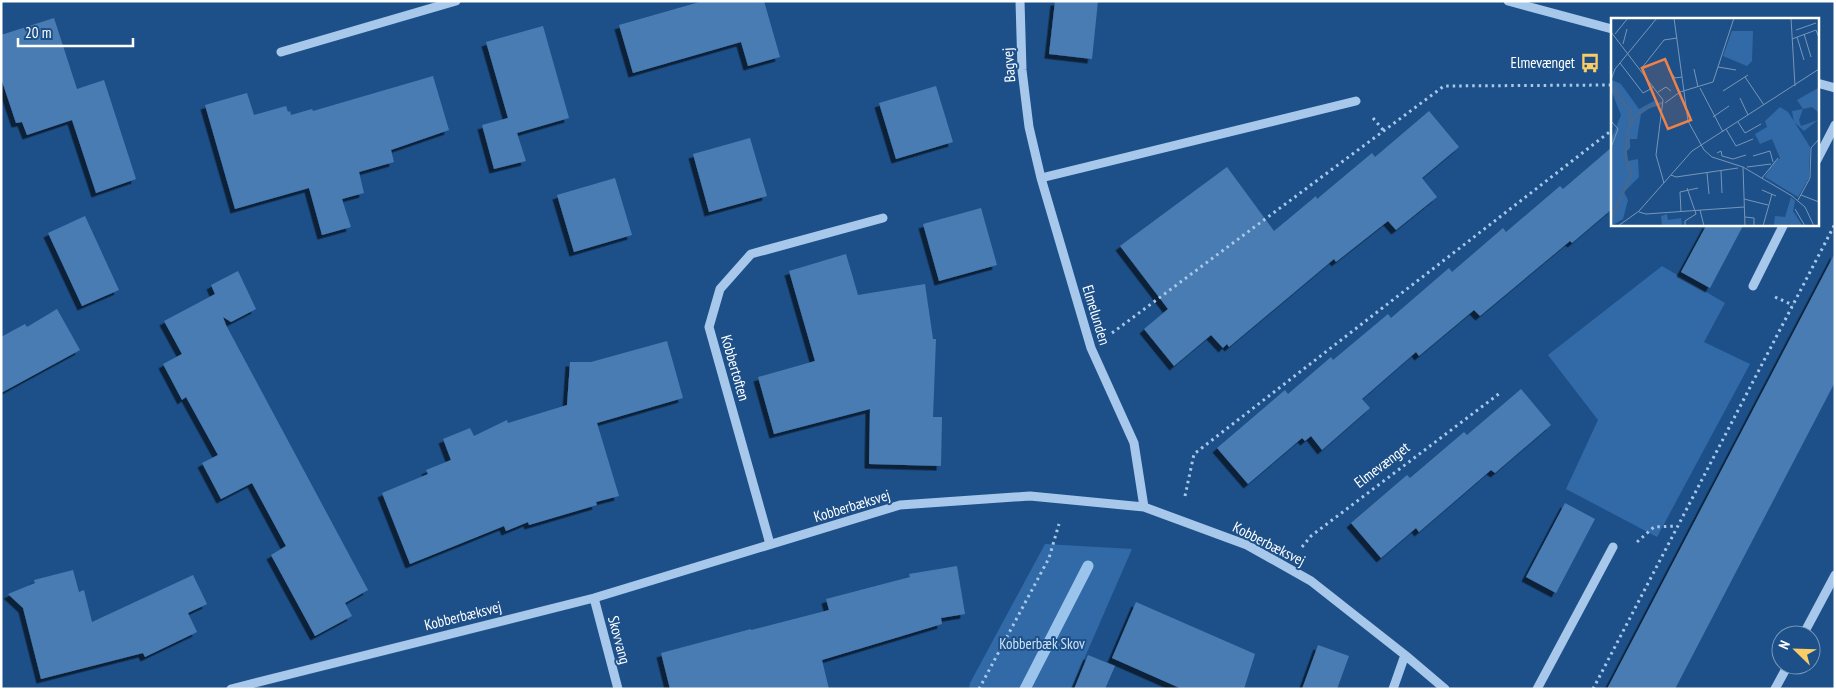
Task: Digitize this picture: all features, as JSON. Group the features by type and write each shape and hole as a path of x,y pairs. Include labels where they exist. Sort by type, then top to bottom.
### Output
{"street":[{"path":"281,52 456,1"},
{"name":"Bagvej","path":"1020,1 1022,70 1030,127"},
{"path":"1508,1 1611,29"},
{"path":"1818,83 1835,88"},
{"path":"1041,178 1356,101"},
{"path":"1818,158 1835,125"},
{"name":"Elmelunden","path":"1030,127 1041,178 1091,348 1134,443 1144,506"},
{"name":"Kobbertoften","path":"770,544 709,327 720,289 751,254 883,218"},
{"path":"1753,286 1784,225"},
{"name":"Kobberbæksvej","path":"231,689 594,598 900,505 1030,496 1144,506 1247,545 1311,581 1445,689"},
{"path":"1537,689 1613,547"},
{"path":"1808,625 1835,575"},
{"name":"Skovvang","path":"594,598 618,689"},
{"path":"1393,689 1405,655"},
{"path":"1775,689 1783,675"}],"path":[{"path":"1091,348 1444,86 1611,84"},
{"path":"1180,519 1194,454 1611,131"},
{"path":"1593,689 1835,224"},
{"name":"Elmevænget","path":"1287,567 1311,536 1500,393"},
{"path":"980,689 1049,558 1066,499"},
{"path":"1613,547 1637,542 1654,527 1678,526"}],"green space":[{"path":"1662,266 1725,303 1704,342 1750,364 1657,537 1566,489 1598,420 1548,355"},
{"name":"Kobberbæk Skov","path":"1045,544 1132,549 1071,689 969,689 970,683"}],"building":[{"path":"703,1 764,1 780,57 748,66 741,42 633,73 619,25"},
{"path":"1055,1 1098,1 1092,59 1049,54"},
{"path":"54,18 77,89 104,80 136,179 96,193 72,120 27,135 22,122 16,123 1,78 1,35"},
{"path":"543,26 569,118 517,133 526,161 494,169 482,125 508,118 486,42"},
{"path":"433,76 449,130 391,150 394,162 359,172 364,193 342,199 351,227 322,235 309,188 235,209 205,105 247,93 254,115 286,106 291,115 312,109 313,111"},
{"path":"936,86 953,142 896,159 879,103"},
{"path":"1429,111 1459,147 1422,178 1437,197 1396,230 1388,221 1336,262 1334,259 1229,347 1227,344 1223,348 1211,335 1174,366 1144,329 1168,309 1120,246 1227,167 1274,231 1316,196 1317,199 1372,153 1375,157"},
{"path":"750,138 767,196 709,212 693,154"},
{"path":"1611,148 1611,210 1572,243 1570,241 1480,316 1474,310 1419,356 1416,352 1362,399 1370,408 1322,450 1311,436 1305,441 1302,438 1248,484 1217,448 1285,390 1288,394 1331,357 1333,360 1388,314 1391,318 1449,268 1452,272 1503,228 1506,232 1560,186 1563,189"},
{"path":"615,178 632,235 574,252 557,195"},
{"path":"981,208 997,265 939,281 923,224"},
{"path":"85,216 119,290 82,306 48,233"},
{"path":"1706,225 1743,225 1710,288 1681,272"},
{"path":"1835,253 1835,382 1675,689 1607,689"},
{"path":"846,254 858,295 925,284 933,339 936,339 933,417 942,417 941,466 869,464 870,409 774,434 758,377 815,361 789,271"},
{"path":"238,271 256,309 231,322 223,317 226,325 368,590 345,603 352,616 315,636 271,555 286,546 252,483 221,499 202,463 218,455 186,397 182,400 163,364 182,354 164,321 215,294 211,285"},
{"path":"57,309 80,350 1,393 1,337 25,324 27,327"},
{"path":"667,341 683,398 597,423 619,496 596,502 597,505 529,525 528,522 506,531 504,526 410,564 382,493 428,474 426,470 451,460 443,439 470,428 474,436 507,420 508,423 567,405 570,362 591,362"},
{"path":"1521,389 1551,425 1495,473 1491,470 1419,532 1416,528 1381,558 1351,523 1407,475 1410,478 1464,432 1467,435"},
{"path":"1565,503 1595,519 1556,593 1526,577"},
{"path":"957,566 965,614 941,618 942,624 822,660 829,689 670,689 661,653 829,610 826,599 910,577 909,574"},
{"path":"73,570 79,592 84,590 92,622 193,575 207,604 188,613 197,632 145,657 143,653 41,679 23,608 8,594 35,583 34,580"},
{"path":"1136,602 1255,654 1244,689 1182,689 1112,658"},
{"path":"1318,645 1349,656 1337,689 1302,689"},
{"path":"1088,655 1115,666 1105,689 1074,689"}],"waterway":[{"path":"1025,689 1088,566"}],"place":[{"name":"Elmevænget","path":"1590,63"}]}
